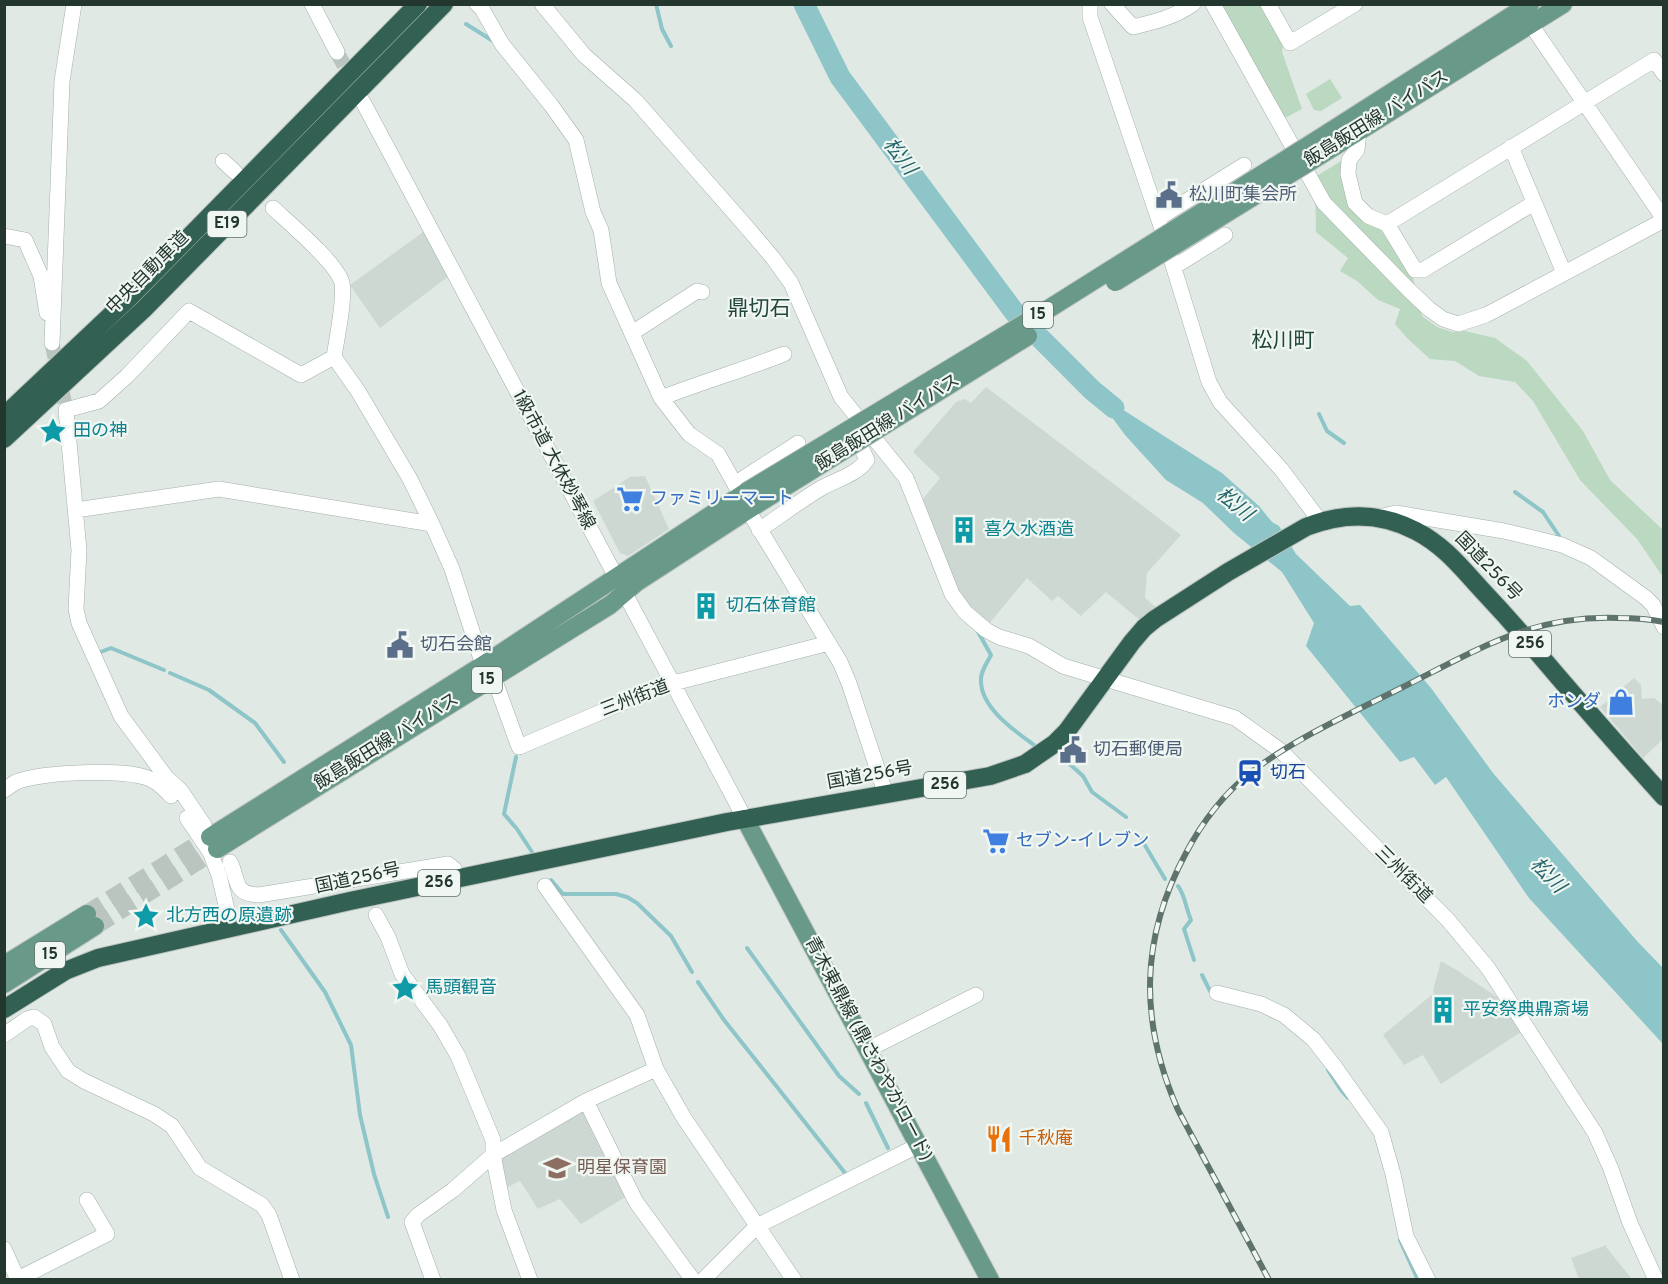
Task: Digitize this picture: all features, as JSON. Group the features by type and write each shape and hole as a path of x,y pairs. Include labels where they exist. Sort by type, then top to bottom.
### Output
{"highway":[{"name":"中央自動車道","path":"4,416 130,297 418,4"},
{"name":"中央自動車道","path":"4,439 144,309 444,4"},
{"name":"国道256号","path":"4,1009 65,971 98,958 231,927 745,819 990,776 1024,764 1054,744 1067,731 1144,628 1155,618 1230,571 1313,524 1352,516 1378,517 1415,530 1454,558 1664,797"}],"main road":[{"name":"飯島飯田線 バイパス","path":"215,843 621,586 745,497 1331,139 1525,11 1563,4"},
{"name":"飯島飯田線 バイパス","path":"1331,139 1359,131 1525,11"},
{"name":"青木東鼎線 (鼎さわやかロード)","path":"745,819 990,1280"},
{"name":"15","path":"4,965 91,920 4,984"}],"street":[{"path":"4,236 25,240 41,276 52,343 62,81 74,4"},
{"path":"312,4 337,52"},
{"path":"477,4 502,44 576,140 593,212 601,230 609,283 661,398 689,434 718,454 745,497 759,530 840,662 886,795"},
{"path":"542,4 578,48 635,100 773,258 791,283 841,397 851,411 847,418 867,460 865,463 856,471 825,486 759,530"},
{"path":"1090,4 1092,25 1159,218 1209,382 1221,402 1266,451 1313,524"},
{"path":"1112,4 1133,27 1162,20 1185,11 1193,4"},
{"path":"1213,4 1324,204 1429,309 1443,319 1458,324 1486,315 1664,220 1525,11"},
{"path":"1268,4 1290,43 1355,4"},
{"path":"1387,224 1654,60 1664,74"},
{"name":"1級市道 大休妙琴線","path":"363,102 745,819"},
{"path":"1359,131 1357,150 1349,160 1348,174 1355,203 1368,216 1387,224 1415,270 1424,270 1534,203"},
{"path":"1511,147 1564,273"},
{"path":"223,161 235,172"},
{"path":"1159,218 1244,165"},
{"path":"273,208 330,263 340,278 342,294 334,357 358,391 410,479 432,524 452,569 487,671"},
{"path":"1174,267 1225,235"},
{"path":"632,333 697,291 702,292"},
{"path":"334,357 302,375 189,311 127,376 99,400 66,410 79,550 76,609 79,623 121,716 166,777 181,791 215,843 237,885 250,895 448,864 454,869 459,879"},
{"path":"661,398 697,384 728,376 784,354"},
{"name":"三州街道","path":"851,411 906,478 952,594 965,612 986,630 999,637 1029,646 1063,666 1227,715 1263,736 1448,920 1488,968 1595,1133 1611,1169 1630,1223 1656,1280"},
{"path":"745,497 798,443"},
{"path":"76,510 219,489 432,524"},
{"path":"1378,517 1396,513 1504,531 1566,546 1591,558 1646,598 1653,605 1664,627"},
{"name":"三州街道","path":"487,671 496,684 519,747 662,686 829,643"},
{"path":"4,790 16,782 36,777 70,774 137,775 164,788 179,805 210,852 219,874 231,927"},
{"path":"545,886 638,1015 656,1069 684,1118 794,1280"},
{"path":"376,915 388,937 402,974 440,1025 458,1056 493,1140 504,1210 530,1280"},
{"path":"1217,993 1262,1004 1284,1015 1313,1039 1335,1067 1381,1132 1393,1174 1406,1236 1428,1280"},
{"path":"869,1049 976,994"},
{"path":"4,1035 27,1019 34,1017 40,1020 44,1024 52,1047 68,1071 154,1114 172,1126 200,1168 262,1205 269,1215 292,1280"},
{"path":"433,1280 412,1222 418,1215 453,1190 494,1155 586,1101 656,1069"},
{"path":"586,1101 636,1202 693,1280"},
{"path":"704,1280 758,1226 919,1145"},
{"path":"4,1249 18,1279 107,1234 87,1200"}],"shaded area":[{"path":"426,230 449,276 380,328 350,285"},
{"path":"986,387 1181,535 1147,573 1145,598 1158,609 1142,622 1106,592 1081,616 1058,596 1052,601 1027,578 988,625 959,595 931,528 923,499 940,478 913,452 956,402 965,399 971,403"},
{"path":"645,476 669,529 628,556 620,553 593,501 630,477"},
{"path":"1634,678 1641,685 1642,699 1654,698 1663,705 1663,739 1643,758 1600,707"},
{"path":"1441,961 1500,999 1521,1032 1441,1084 1423,1055 1404,1065 1383,1035 1434,993"},
{"name":"明星保育園","path":"583,1106 627,1196 581,1224 560,1199 538,1209 520,1181 504,1189 497,1156"},
{"path":"1607,1245 1606,1247 1632,1279 1579,1279 1571,1258"}],"green space":[{"path":"1219,5 1262,5 1283,45 1282,52 1302,109 1285,118"},
{"path":"1330,79 1342,98 1321,111 1314,110 1306,94"},
{"path":"1341,161 1346,195 1358,217 1380,229 1412,274 1422,316 1437,327 1452,332 1465,331 1495,338 1527,361 1583,431 1610,480 1663,530 1663,577 1637,539 1580,480 1533,401 1515,382 1479,376 1455,361 1430,359 1395,324 1400,309 1378,300 1357,281 1340,271 1348,258 1316,232 1315,177"}],"water":[{"path":"1092,390 1222,473 1259,506 1272,522 1279,526 1296,554 1350,606 1360,605 1431,688 1493,773 1637,941 1663,968 1663,1044 1529,898 1446,777 1435,785 1414,757 1400,762 1306,646 1314,623 1282,572 1234,533 1203,503 1166,480 1125,435"}],"waterway":[{"path":"656,4 662,29 671,46"},
{"name":"松川","path":"804,4 840,77 1015,313 1092,390 1114,408"},
{"path":"466,24 493,41"},
{"path":"1319,414 1327,431 1344,443"},
{"path":"1515,492 1543,512 1559,536"},
{"path":"977,630 991,655 981,678 982,691 1000,718 1034,745"},
{"path":"98,653 111,648 164,670"},
{"path":"170,673 209,690 255,723 284,762"},
{"path":"516,757 504,814 532,852"},
{"path":"1064,759 1083,776 1092,792 1126,817"},
{"path":"1140,837 1165,879"},
{"path":"551,880 563,894 616,894 637,903 671,936 692,972"},
{"path":"1178,886 1191,920 1184,929 1194,960"},
{"path":"281,930 325,992 351,1045 360,1115 374,1174 388,1217"},
{"path":"747,948 839,1076 859,1094"},
{"path":"1202,975 1211,993"},
{"path":"698,982 724,1020 845,1173"},
{"path":"1328,1070 1348,1098"},
{"path":"866,1103 888,1148"},
{"path":"1400,1240 1418,1280"}],"tunnel":[{"path":"337,52 354,84"},
{"path":"52,343 66,410"},
{"path":"87,914 210,837"},
{"path":"95,926 217,849"}],"railway":[{"path":"1269,1280 1178,1110 1165,1077 1156,1044 1151,1012 1150,980 1153,948 1160,916 1171,885 1192,842 1214,809 1251,772 1269,759 1328,725 1485,646 1534,628 1588,618 1664,622"}],"place":[{"name":"松川町集会所","path":"1169,195"},
{"name":"田の神","path":"53,431"},
{"name":"ファミリーマート","path":"630,499"},
{"name":"喜久水酒造","path":"964,530"},
{"name":"切石体育館","path":"706,606"},
{"name":"切石会館","path":"400,645"},
{"name":"ホンダ","path":"1621,702"},
{"name":"切石郵便局","path":"1073,750"},
{"name":"切石","path":"1250,773"},
{"name":"セブン-イレブン","path":"996,841"},
{"name":"北方西の原遺跡","path":"146,916"},
{"name":"馬頭観音","path":"405,988"},
{"name":"平安祭典鼎斎場","path":"1443,1010"},
{"name":"千秋庵","path":"999,1139"},
{"name":"明星保育園","path":"557,1168"}],"district":[{"name":"鼎切石","path":"759,309"},
{"name":"松川町","path":"1283,341"}]}
